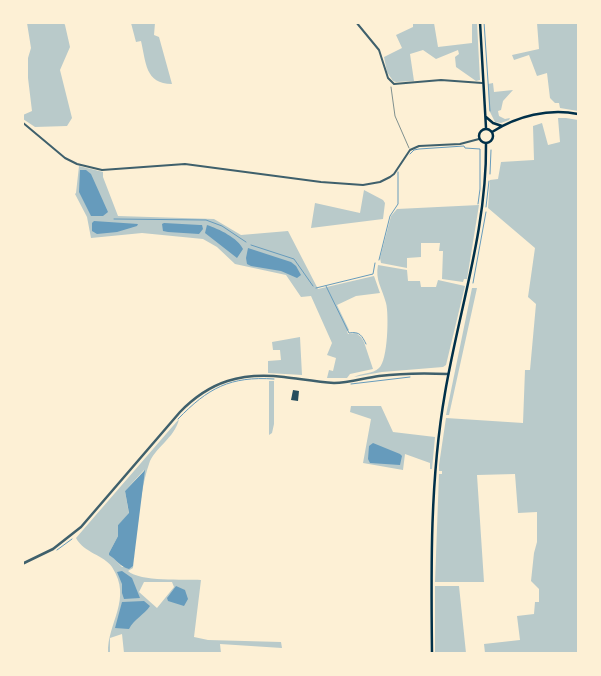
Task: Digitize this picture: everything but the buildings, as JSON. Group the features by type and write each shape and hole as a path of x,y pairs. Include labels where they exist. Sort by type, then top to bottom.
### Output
{"main road":[{"path":"480,22 486,128"},
{"path":"492,132 518,119 547,112 559,111 578,114"},
{"path":"485,116 502,126"},
{"path":"486,128 492,132"},
{"path":"486,128 480,132 479,139 486,144"},
{"path":"486,144 492,140 492,132"},
{"path":"432,654 432,512 440,423 448,374 478,238 485,177 486,144"}],"street":[{"path":"356,22 379,50 388,78 392,83 441,80 484,83"},
{"path":"22,122 65,158 77,164 102,170 186,164 321,182 363,185 380,182 390,177 410,150 419,146 460,144 479,139"},
{"path":"22,564 53,549 81,527 180,412 202,392 215,385 252,376 277,376 334,383 413,373 448,374"}],"path":[{"path":"392,83 391,96 395,116 400,132 410,150"}],"shaded area":[{"path":"27,23 64,23 65,25 70,47 60,70 72,118 67,126 35,127 23,119 23,115 32,111 28,78 28,58 31,48"},
{"path":"131,23 155,23 154,35 159,37 172,84 163,83 152,76 146,64 141,41 136,42"},
{"path":"434,23 438,47 472,43 472,23 477,23 480,80 476,81 456,67 455,57 459,54 458,50 436,59 423,50 410,54 414,81 393,81 387,72 384,57 402,48 396,35 413,27 413,24"},
{"path":"537,23 578,23 578,111 560,108 559,103 555,103 550,98 547,73 537,76 529,55 514,60 512,55 539,49"},
{"path":"493,83 494,92 513,90 503,101 501,110 498,111 499,116 505,119 510,118 501,123 495,122 489,110 488,84"},
{"path":"558,118 578,120 578,653 485,653 484,644 520,640 517,616 534,614 535,602 539,602 539,589 531,581 537,542 537,512 518,513 515,474 477,475 484,582 435,582 439,474 442,474 442,471 439,471 439,465 446,418 523,423 525,370 530,370 536,304 528,297 535,248 488,208 490,180 498,179 501,162 534,160 533,126 542,123 548,145 560,142"},
{"path":"79,166 103,172 103,177 118,216 214,219 241,235 288,231 318,289 374,276 380,293 356,296 337,305 349,330 347,331 348,334 356,333 364,342 373,369 350,374 347,378 327,378 329,370 333,371 336,358 327,355 332,343 311,296 301,297 286,275 235,264 217,247 203,239 142,233 91,238 87,217 75,194"},
{"path":"364,190 385,203 383,219 311,228 315,203 360,213"},
{"path":"479,205 467,279 464,279 463,282 442,279 443,251 439,251 440,243 421,243 421,257 407,258 407,268 381,263 380,258 391,216 397,209"},
{"path":"378,265 407,270 408,281 420,281 421,287 436,287 438,280 465,286 446,365 443,367 382,372 354,377 379,368 384,356 387,337 387,308 378,280"},
{"path":"472,288 477,288 449,415 446,415"},
{"path":"300,337 302,375 268,373 268,361 281,360 280,350 273,350 272,342"},
{"path":"269,381 274,381 274,424 272,433 269,435"},
{"path":"351,406 381,406 393,432 435,437 432,469 430,469 430,463 405,454 403,470 363,463 371,419 350,412"},
{"path":"179,419 173,432 155,453 149,464 139,510 144,470 125,491 129,514 118,525 118,536 109,553 122,567 133,566 136,537 133,568 128,571 134,575 174,580 201,580 194,637 208,640 281,642 282,648 220,644 221,653 124,653 122,634 110,638 110,653 108,653 109,642 111,631 120,600 118,579 108,563 84,547 76,538","holes":["144,582 172,582 174,587 157,608 139,592"]},
{"path":"435,586 459,586 466,653 435,653"}],"water":[{"path":"80,170 86,170 91,174 108,212 103,216 91,216 79,192"},
{"path":"94,221 138,224 137,226 117,232 97,234 92,231 92,223"},
{"path":"162,224 202,225 203,229 199,234 168,232 163,231"},
{"path":"207,225 228,234 241,245 243,249 237,258 205,233"},
{"path":"248,248 291,262 296,266 301,275 297,278 281,271 247,264"},
{"path":"373,443 400,454 402,456 400,465 370,463 368,459 369,446"},
{"path":"145,470 133,566 129,569 121,565 109,553 118,536 118,525 129,513 125,491"},
{"path":"122,571 132,578 140,598 124,599 122,584 117,572"},
{"path":"176,586 185,590 188,599 184,606 168,601 167,598"},
{"path":"144,601 150,606 129,629 115,628 122,602"}],"waterway":[{"path":"484,22 490,111"},
{"path":"410,154 414,150 419,149 464,146 465,148 480,149 478,204"},
{"path":"490,174 491,150"},
{"path":"379,260 390,216 398,204 398,172"},
{"path":"486,207 489,181"},
{"path":"473,283 486,212"},
{"path":"114,219 206,220 222,226 246,242"},
{"path":"251,245 294,259 313,286"},
{"path":"316,288 373,274 375,263"},
{"path":"326,286 349,333 360,335 366,344"},
{"path":"351,384 410,377"},
{"path":"178,419 199,399 221,386 245,380 274,379"},
{"path":"57,550 72,539"}]}
